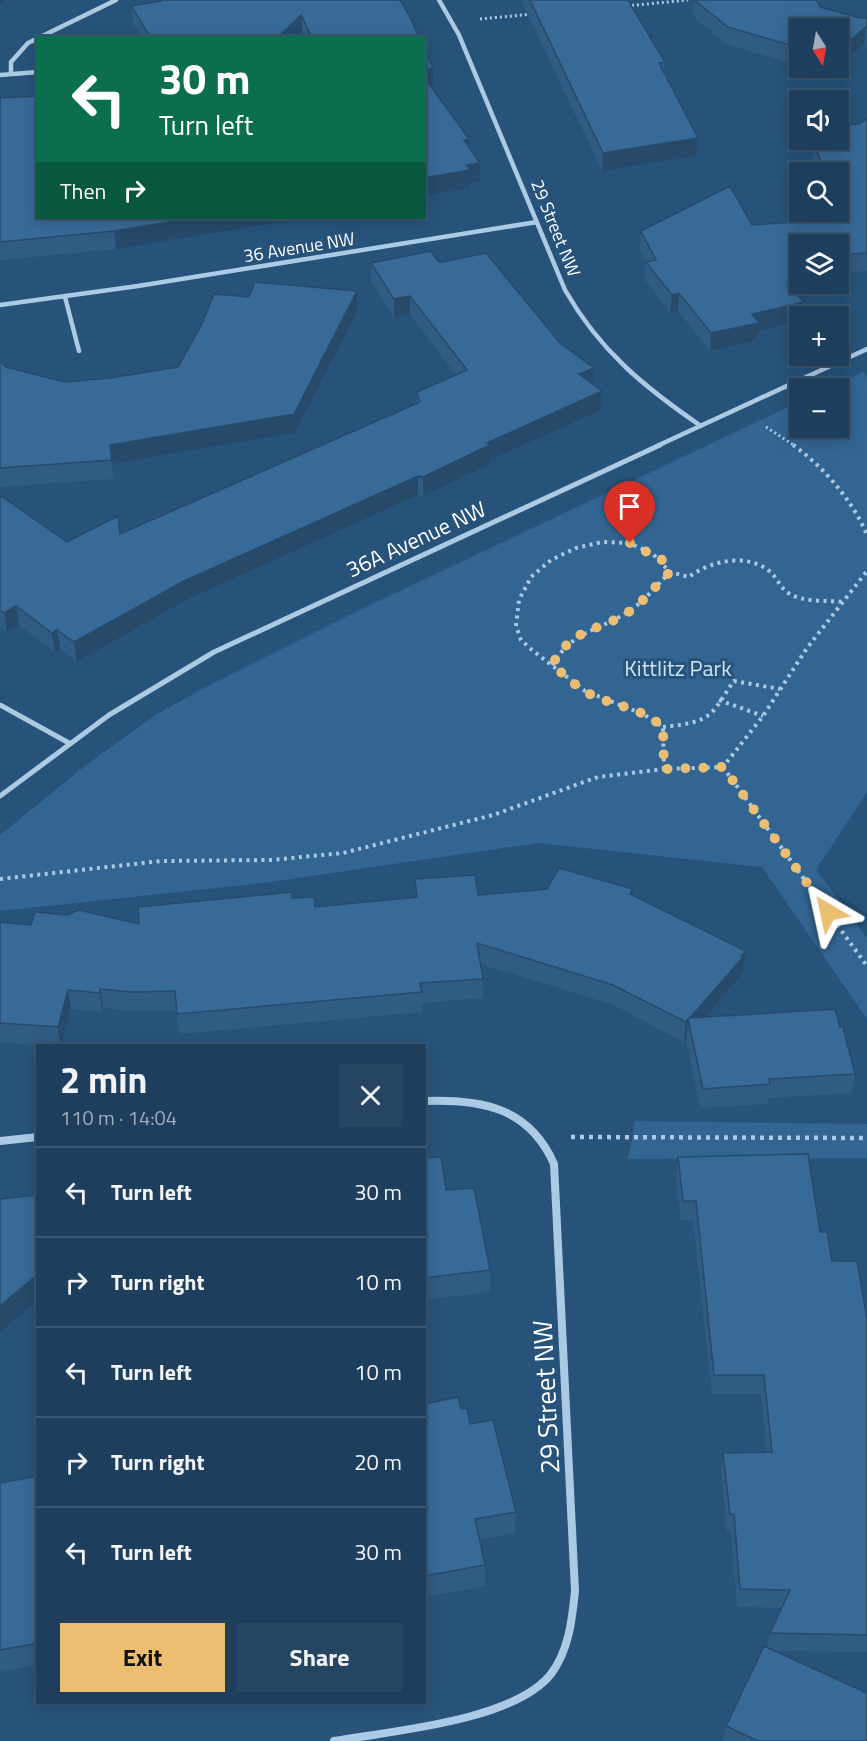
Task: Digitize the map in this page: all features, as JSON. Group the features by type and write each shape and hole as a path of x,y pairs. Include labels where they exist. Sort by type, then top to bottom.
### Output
{"street":[{"path":"42,36 116,0"},
{"name":"29 Street NW","path":"440,0 453,21 565,290 591,333 640,383 701,426"},
{"path":"11,74 11,62 28,43 36,39"},
{"path":"0,75 36,72"},
{"name":"36 Avenue NW","path":"0,305 65,297 537,222"},
{"path":"65,297 79,351"},
{"name":"36A Avenue NW","path":"0,796 69,743 126,704 214,652 867,349"},
{"path":"0,705 69,743"},
{"name":"29 Street NW","path":"333,1741 478,1714 503,1707 531,1693 549,1677 566,1647 572,1622 576,1591 556,1185 550,1150 542,1136 524,1120 505,1111 478,1103 426,1101"},
{"path":"0,1141 36,1137"}],"path":[{"path":"618,6 688,0"},
{"path":"453,21 535,14"},
{"path":"757,422 797,445 818,463 860,518 867,534"},
{"path":"664,769 663,727 652,717 585,691 534,653 521,639 516,627 520,594 545,564 565,553 599,542 630,543 642,547 664,561 670,572 689,577 706,567 723,562 755,564 767,570 787,593 795,597 845,602"},
{"path":"0,879 161,861 271,860 343,853 493,815 598,777 664,769 723,767 763,716 807,648 867,571"},
{"path":"552,665 558,654 576,636 630,611 670,572"},
{"path":"663,727 694,722 708,715 717,707 719,700 734,681 780,689"},
{"path":"719,700 763,716"},
{"path":"723,767 867,966"},
{"path":"542,1136 608,1139 867,1138"}],"green space":[{"name":"Kittlitz Park","path":"863,372 867,377 867,792 816,870 867,938 867,1019 762,867 538,843 264,883 0,911 0,835 86,765 157,714 349,615 789,407 789,438 849,438 849,378"},
{"path":"635,1121 867,1124 867,1158 628,1159"}],"building":[{"path":"400,0 418,36 311,36 301,15 279,36 150,36 131,6 161,1"},
{"path":"530,0 628,0 665,62 659,63 698,138 603,153"},
{"path":"694,0 816,0 820,7 867,18 867,28 849,42 849,18 789,18 789,45 728,27"},
{"path":"426,53 433,68 426,69"},
{"path":"426,80 469,139 464,140 480,163 467,165 470,170 426,178"},
{"path":"36,96 36,219 189,219 114,231 0,242 0,98"},
{"path":"867,119 867,253 849,254 849,234 789,234 789,284 787,284 789,294 796,294 804,302 752,314 759,323 711,333 679,293 672,295 646,262 656,260 641,231 730,186 752,225 849,222 849,162 821,162 816,150 849,150 849,126 859,124"},
{"path":"431,251 438,261 443,262 486,253 560,343 594,368 579,374 602,391 487,443 490,445 423,477 418,476 184,581 74,642 57,630 52,633 16,606 4,613 0,610 0,495 67,542 118,516 120,534 420,402 417,392 467,370 410,296 394,299 371,263"},
{"path":"255,282 357,291 294,414 110,445 112,460 0,468 0,361 6,367 65,382 110,378 178,367 202,324 214,294 249,297"},
{"path":"559,868 633,889 630,894 746,951 690,1018 835,1009 840,1027 843,1027 855,1074 769,1079 770,1084 703,1089 688,1019 686,1022 613,985 477,943 483,979 420,983 422,992 177,1014 175,991 133,992 100,989 100,993 68,990 58,1027 0,1023 0,922 31,925 35,912 67,915 79,910 139,924 138,907 292,892 292,898 314,897 315,907 417,897 415,879 475,875 478,895 547,889"},
{"path":"808,1154 820,1232 827,1232 832,1261 857,1261 867,1319 867,1635 770,1633 790,1590 740,1589 734,1514 730,1514 723,1453 772,1452 764,1375 714,1375 696,1201 683,1201 678,1157"},
{"path":"441,1157 446,1190 474,1188 490,1270 426,1278 426,1158"},
{"path":"36,1195 36,1276 0,1306 0,1199"},
{"path":"458,1397 461,1409 467,1408 470,1424 493,1420 516,1512 475,1519 485,1565 426,1576 426,1404"},
{"path":"36,1476 36,1643 0,1650 0,1483"},
{"path":"764,1646 867,1693 867,1741 758,1741 726,1726"}],"route":[{"path":"630,543 642,547 664,561 670,572 630,611 576,636 558,654 552,665 585,691 631,707 652,717 663,727 664,769 723,767 828,912"}]}
